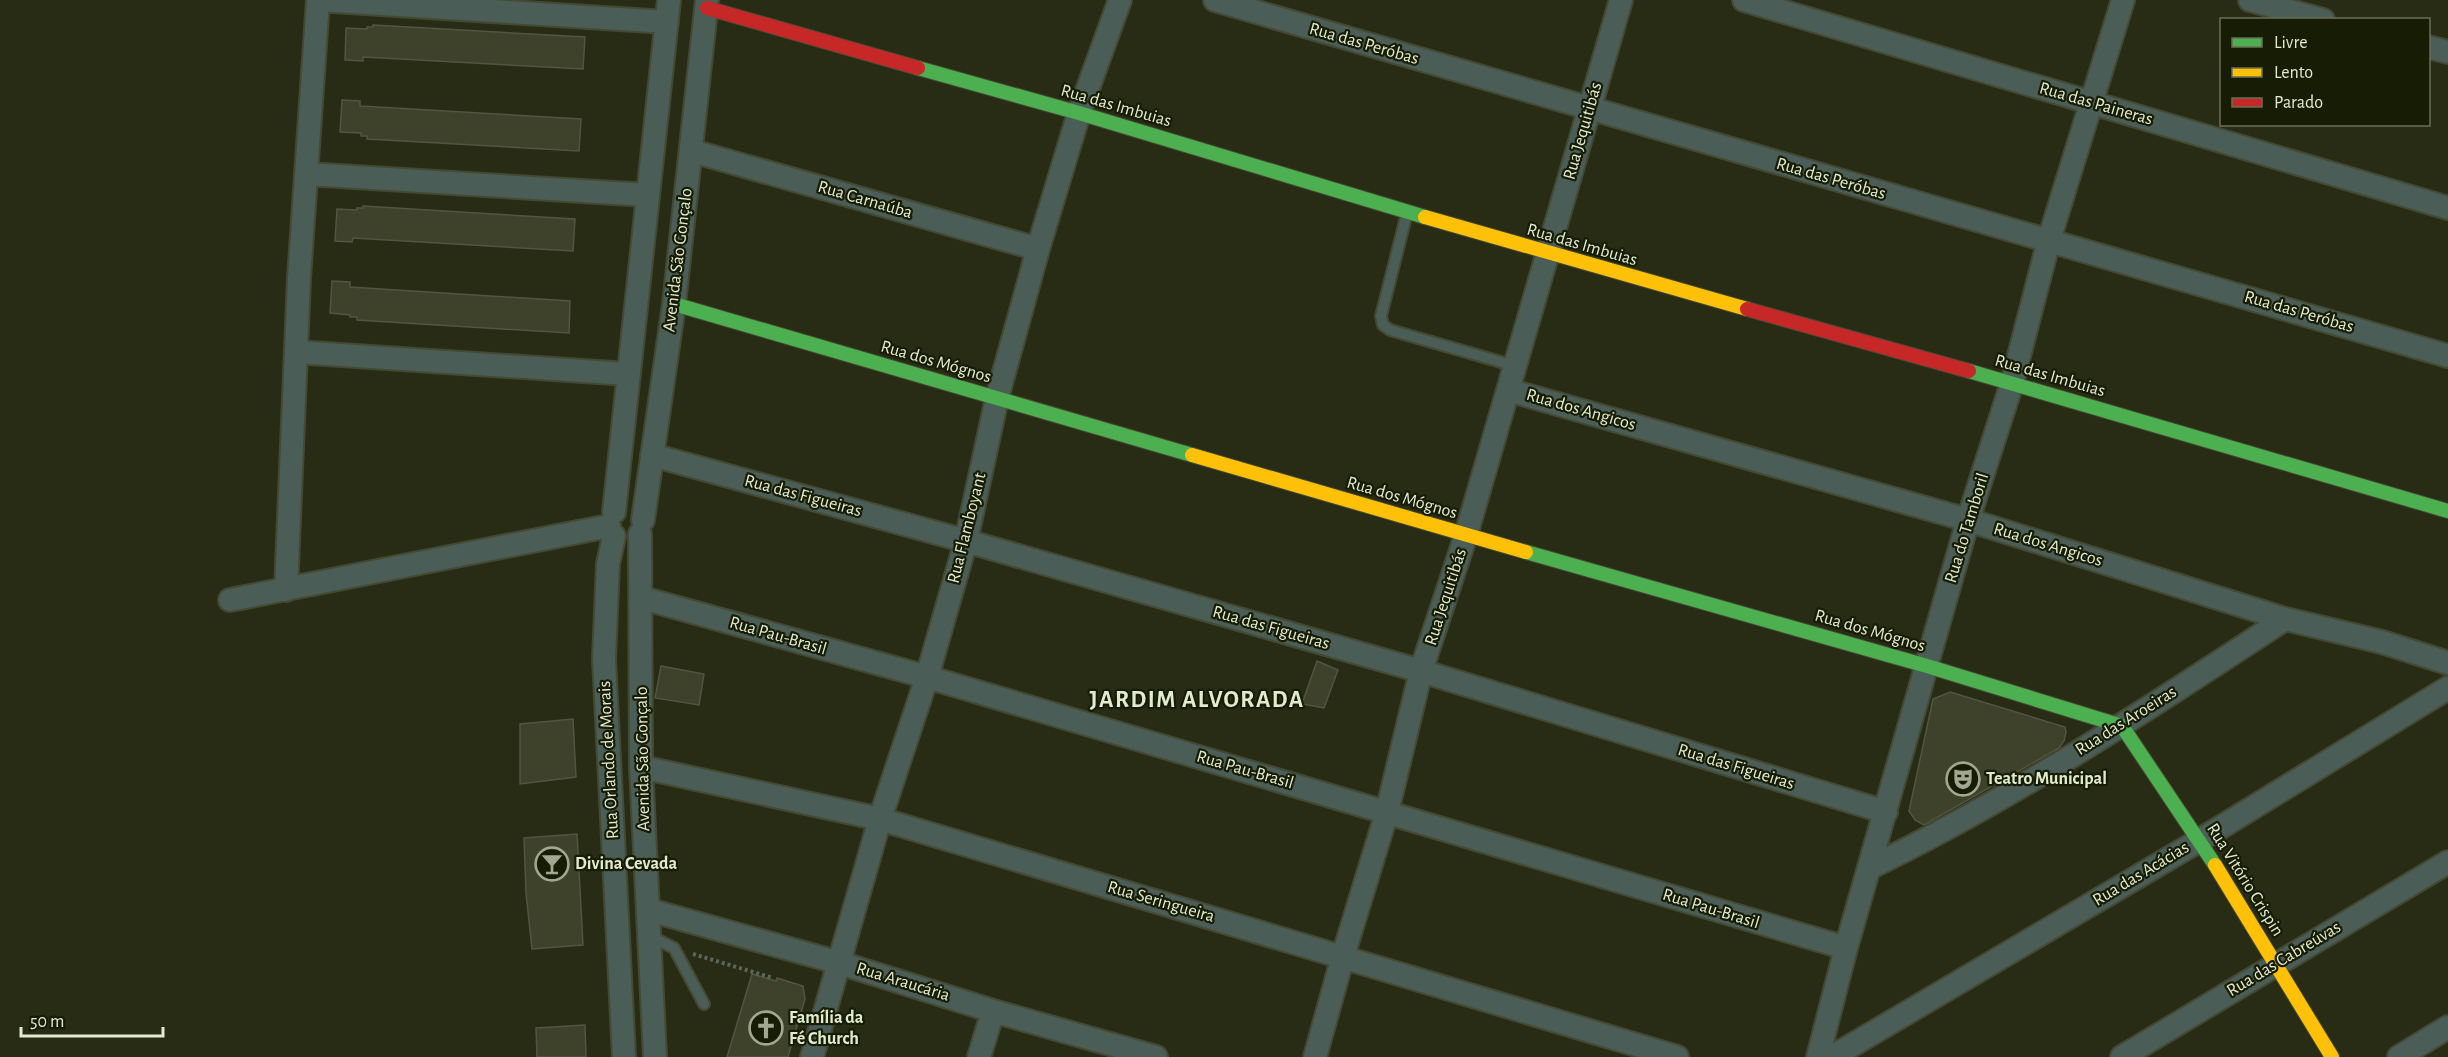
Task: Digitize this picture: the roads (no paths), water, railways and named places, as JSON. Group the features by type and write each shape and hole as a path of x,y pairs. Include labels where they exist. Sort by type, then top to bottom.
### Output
{"street":[{"path":"285,590 296,352 318,0 668,11"},
{"name":"Rua Flamboyant","path":"813,1057 880,819 927,677 966,541 997,399 1038,249 1079,113 1120,0"},
{"name":"Rua das Peróbas","path":"1215,0 1589,111 2049,240 2448,356"},
{"name":"Rua Jequitibás","path":"1315,1057 1387,812 1421,672 1466,535 1621,0"},
{"name":"Rua das Paineras","path":"1744,0 2448,208"},
{"name":"Rua do Tamboril","path":"1818,1057 1846,948 1968,520 2012,384 2049,240 2123,0"},
{"path":"2250,0 2316,18"},
{"name":"Rua das Imbuias","path":"707,4 1548,254 2012,384 2448,511"},
{"name":"Avenida São Gonçalo","path":"655,1057 640,767 642,527 674,304 707,4"},
{"name":"Avenida São Gonçalo","path":"612,524 668,11"},
{"path":"2430,48 2448,52"},
{"name":"Rua Carnaúba","path":"692,151 1038,249"},
{"path":"306,174 648,195"},
{"name":"Rua dos Mógnos","path":"674,304 1466,535 1928,666 2122,726"},
{"path":"296,352 628,374"},
{"name":"Rua dos Angicos","path":"1508,390 1968,520 2285,619 2382,642 2448,663"},
{"name":"Rua das Figueiras","path":"652,455 966,541 1421,672 1886,812"},
{"path":"230,600 612,524 627,507 634,509 642,527 631,541 618,540 612,524"},
{"name":"Rua Orlando de Morais","path":"612,524 604,659 624,1057"},
{"name":"Rua Pau-Brasil","path":"642,598 927,677 1846,948"},
{"name":"Rua das Aroeiras","path":"1869,867 1916,845 2122,726 2285,619"},
{"name":"Rua das Acácias","path":"1832,1057 2200,840 2448,688"},
{"name":"Rua Vitório Crispin","path":"2122,726 2200,840 2332,1057"},
{"name":"Rua Seringueira","path":"640,767 880,819 1677,1057"},
{"name":"Rua das Cabreúvas","path":"2122,1057 2275,963 2448,862"},
{"name":"Rua Araucária","path":"648,910 840,963 993,1011 1154,1057"},
{"path":"979,1057 993,1011"},
{"path":"2399,1057 2448,1027"}],"lane":[{"path":"1408,212 1381,316 1383,325 1390,330 1515,366"},
{"path":"649,936 674,948 704,1004"}],"place":[{"name":"Teatro Municipal","path":"1963,779"},
{"name":"Divina Cevada","path":"552,864"},
{"name":"Família da Fé Church","path":"766,1028"}],"district":[{"name":"JARDIM ALVORADA","path":"1197,700"}]}
